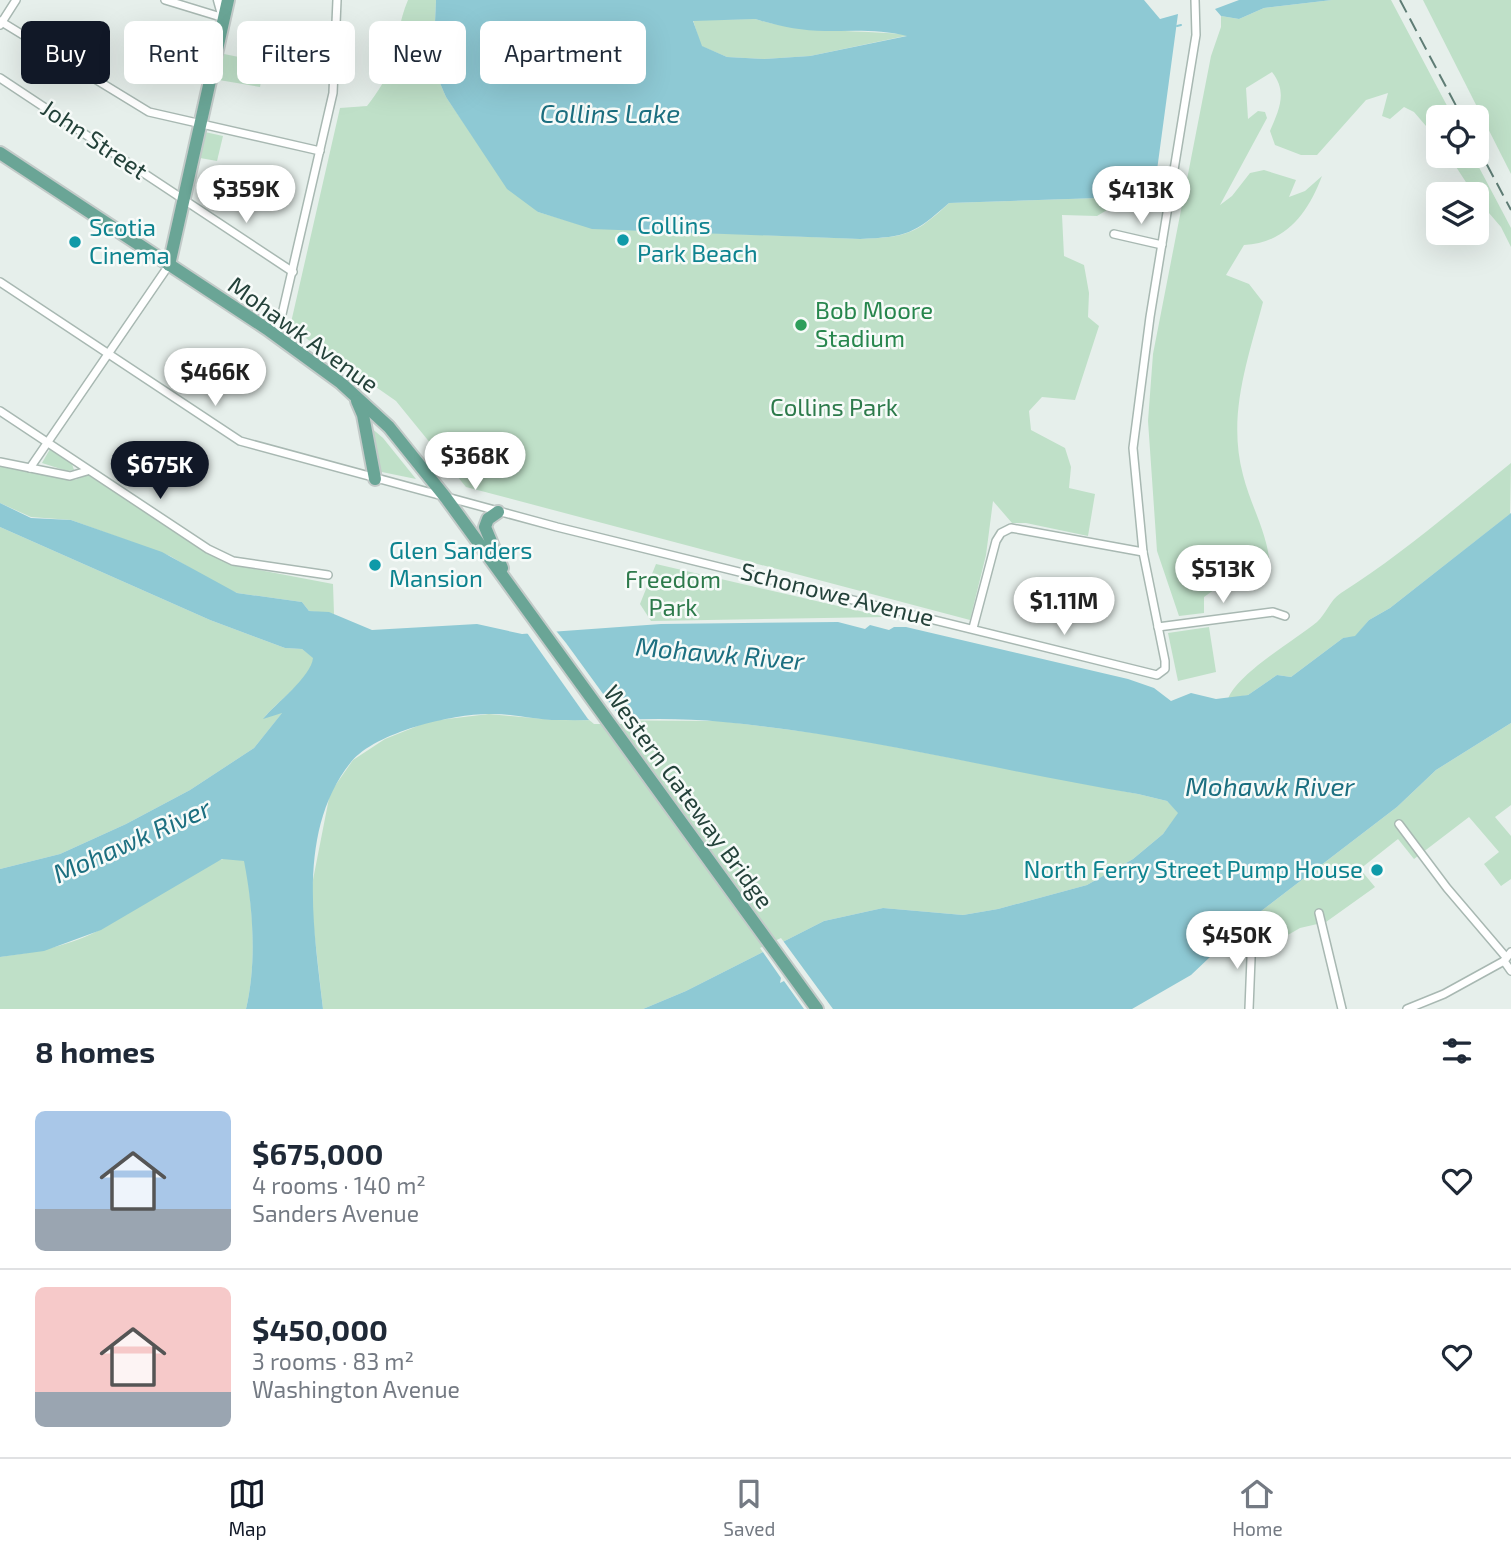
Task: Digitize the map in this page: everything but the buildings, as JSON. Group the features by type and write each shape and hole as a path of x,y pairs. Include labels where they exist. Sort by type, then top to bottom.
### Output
{"main road":[{"path":"169,265 228,0"},
{"name":"Mohawk Avenue","path":"0,153 277,336 354,394 389,427 446,498 526,610"},
{"path":"354,394 363,415 375,479"},
{"path":"498,512 488,519 485,527 489,545 500,562 505,582"},
{"name":"Western Gateway Bridge","path":"526,610 817,1009"}],"street":[{"path":"16,0 1,23 149,112 320,151"},
{"path":"165,0 224,18"},
{"path":"219,0 224,18"},
{"path":"277,336 333,93 337,0"},
{"path":"1195,0 1196,35 1139,389 1133,448 1143,552 1158,628 1273,612 1285,616"},
{"name":"John Street","path":"0,78 293,272"},
{"path":"1114,234 1162,245"},
{"path":"30,468 169,265"},
{"name":"Schonowe Avenue","path":"0,282 240,441 498,512 1157,675 1165,669 1158,628"},
{"path":"0,411 208,549 233,561 328,575"},
{"path":"0,462 70,476 87,471"},
{"path":"973,628 988,566 1001,533 1011,528 1143,552"},
{"path":"1399,824 1447,888 1507,956 1511,971"},
{"path":"1319,913 1342,1009"},
{"path":"1249,1009 1252,933"},
{"path":"1407,1009 1444,994 1507,956"}],"green space":[{"name":"Collins Park","path":"408,0 436,0 435,21 402,21"},
{"path":"1332,0 1391,0 1447,105 1426,105 1426,126 1414,112 1404,107 1390,119 1382,116 1388,93 1366,100 1317,155 1301,155 1275,145 1270,131 1281,94 1272,72 1246,88 1248,119 1258,111 1265,112 1267,118 1220,205 1232,196 1250,173 1264,170 1296,180 1289,197 1305,191 1322,176 1310,202 1294,224 1272,239 1244,245 1226,275 1249,284 1263,302 1241,387 1237,431 1243,475 1263,531 1270,567 1218,587 1204,597 1204,613 1179,616 1157,551 1148,421 1153,354 1211,56 1221,27 1221,16 1239,19 1264,8"},
{"path":"1423,0 1511,0 1511,174 1489,130 1489,105 1476,105"},
{"path":"755,19 793,27 910,35 810,56 764,59 727,57 701,46 693,20"},
{"path":"224,54 237,57 237,83 223,81"},
{"name":"Collins Park","path":"382,84 440,84 446,97 478,144 538,212 592,228 860,239 909,232 927,222 949,203 1129,197 1097,216 1062,215 1064,256 1084,265 1089,293 1088,317 1099,326 1075,400 1042,397 1029,411 1031,430 1065,448 1071,467 1069,488 1095,494 1088,536 1026,523 1012,523 993,501 986,555 970,620 466,487 396,401 290,327 340,108 367,106"},
{"path":"205,132 223,136 217,161 200,158"},
{"path":"1457,168 1479,168 1487,182 1466,182"},
{"path":"1489,186 1511,228 1511,247 1501,227 1489,213"},
{"path":"369,426 383,438 416,479 377,471"},
{"path":"50,449 72,464 74,470 67,471 42,463"},
{"path":"1511,463 1510,514 1390,608 1369,620 1355,637 1343,638 1291,677 1277,675 1248,695 1228,699 1254,668 1317,622 1337,596 1406,547"},
{"path":"0,465 75,480 88,475 209,554 233,565 333,584 334,614 309,611 302,602 237,593 170,556 71,520 31,517 0,503"},
{"path":"0,527 210,620 285,648 302,649 314,658 300,682 264,718 283,712 254,748 190,790 126,824 60,854 0,869"},
{"name":"Freedom Park","path":"656,564 886,617 651,621 640,604"},
{"path":"1209,627 1216,672 1178,681 1168,633"},
{"path":"489,714 555,720 720,721 838,736 1138,794 1167,801 1179,813 1163,834 1133,859 1087,885 998,909 963,915 883,908 824,921 686,991 643,1009 323,1009 310,895 330,793 353,760 385,739 430,721"},
{"path":"1511,723 1511,805 1495,817 1511,836 1511,879 1501,886 1484,864 1499,852 1469,817 1414,859 1398,839 1360,869 1375,887 1326,922 1300,928 1262,950 1248,921 1397,807 1436,770"},
{"path":"229,858 245,861 250,897 253,954 246,1009 0,1009 0,957 53,947 91,934 199,868"}],"water":[{"name":"Collins Lake","path":"436,0 1144,0 1160,19 1178,14 1155,185 1129,197 949,203 909,232 876,238 592,229 538,212 507,189 446,97 440,84 466,84 466,21 435,21","holes":["755,19 790,28 877,31 907,36 810,56 764,59 727,57 702,46 693,21"]},
{"path":"1239,0 1332,0 1264,8 1239,19 1221,16 1215,9"},
{"name":"Mohawk River","path":"0,503 31,518 71,520 162,552 237,593 302,602 309,611 329,612 372,630 477,624 522,634 661,624 838,622 865,629 870,625 889,630 906,627 1128,679 1154,688 1171,701 1191,693 1216,699 1248,695 1277,675 1291,677 1343,638 1355,636 1369,620 1390,608 1511,513 1511,723 1436,770 1397,807 1248,921 1191,975 1132,1009 643,1009 686,991 824,921 883,908 963,915 998,909 1087,885 1133,859 1163,834 1178,813 1167,801 1138,794 879,744 775,728 703,720 558,720 498,714 436,721 396,734 363,751 351,762 334,789 322,818 316,849 313,913 323,1009 246,1009 253,954 250,897 244,861 222,859 101,930 44,951 0,957 0,869 60,854 126,824 190,790 254,748 282,713 263,719 300,681 313,658 302,649 285,648 210,620 0,527"}],"pier":[{"path":"553,627 625,724 594,724 588,719 525,630"},
{"path":"781,938 833,1009 804,1009 784,981 780,983 781,978 760,948"}],"waterway":[{"path":"1177,26 1181,25"}],"railway":[{"path":"1400,0 1456,105"},
{"path":"1489,168 1511,210"}],"place":[{"name":"Collins Park Beach","path":"623,240"},
{"name":"Scotia Cinema","path":"75,242"},
{"name":"Bob Moore Stadium","path":"801,325"},
{"name":"Glen Sanders Mansion","path":"375,565"},
{"name":"North Ferry Street Pump House","path":"1377,870"}]}
